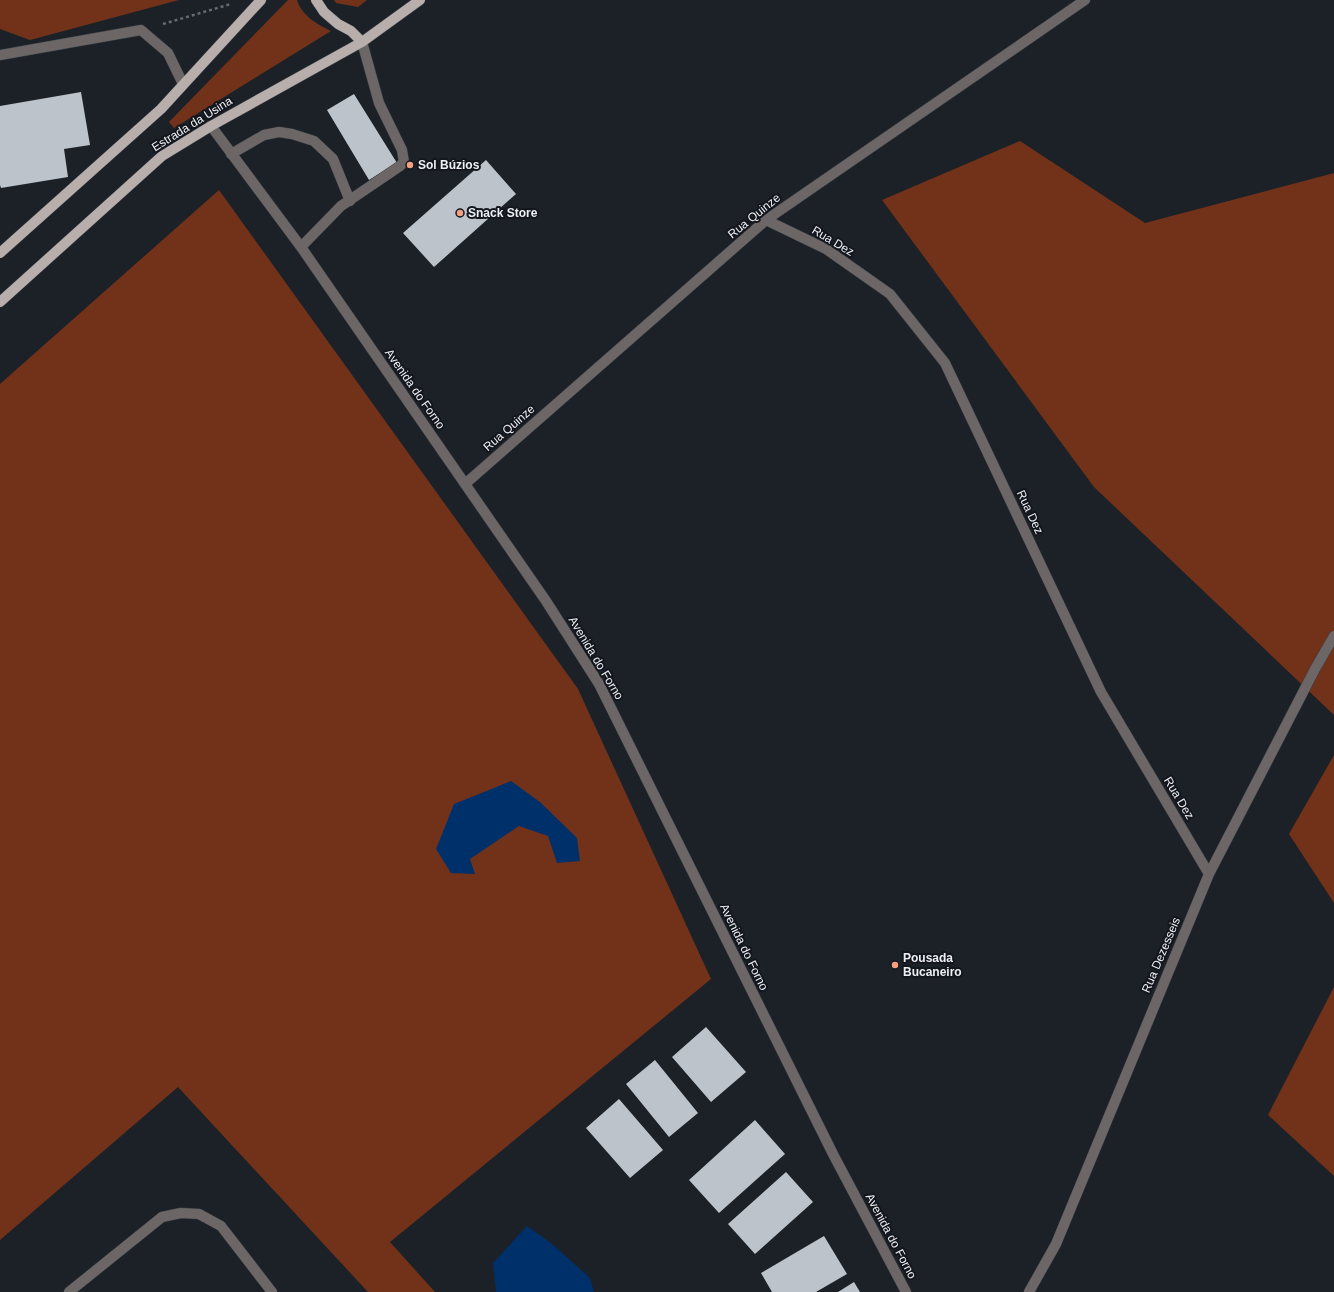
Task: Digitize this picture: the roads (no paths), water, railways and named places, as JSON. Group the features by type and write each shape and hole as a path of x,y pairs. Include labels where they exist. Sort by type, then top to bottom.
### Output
{"main road":[{"name":"Estrada da Usina","path":"0,252 161,109 261,0"},
{"path":"316,0 324,12 338,24 351,31 362,42"},
{"name":"Estrada da Usina","path":"0,302 162,156 211,126 362,42 420,0"}],"street":[{"name":"Rua Quinze","path":"465,484 766,220 1085,0"},
{"path":"0,56 141,30 168,53 173,60 183,84"},
{"path":"301,247 334,212 404,162 402,150 379,103 362,42"},
{"name":"Avenida do Forno","path":"211,126 301,247 546,601 599,684 834,1156 906,1292"},
{"path":"231,154 264,135 279,132 292,134 314,141 333,159 350,200"},
{"name":"Rua Dez","path":"766,220 826,249 890,294 946,363 1101,692 1209,874"},
{"name":"Rua Dezesseis","path":"1029,1292 1056,1244 1209,874 1315,669 1334,636"},
{"path":"69,1292 162,1217 182,1213 199,1214 221,1226 272,1292"}],"water":[{"path":"511,781 540,802 577,838 580,861 557,863 548,836 519,826 470,859 475,874 451,873 436,849 454,804"},
{"path":"527,1226 551,1243 590,1278 594,1292 496,1292 493,1263"}],"place":[{"name":"Sol Búzios","path":"410,165"},
{"name":"Snack Store","path":"460,213"},
{"name":"Pousada Bucaneiro","path":"895,965"}]}
